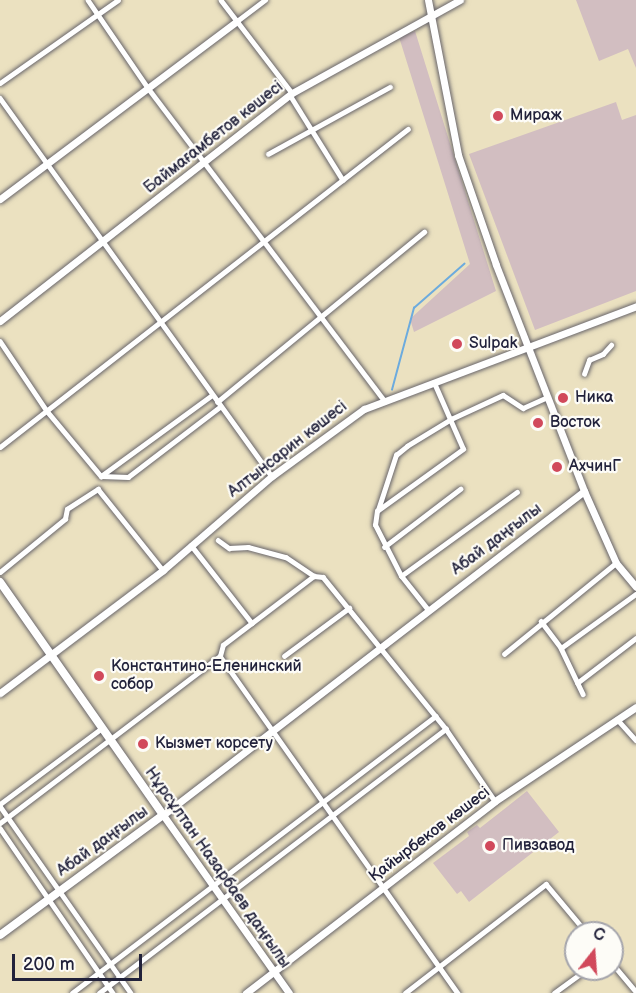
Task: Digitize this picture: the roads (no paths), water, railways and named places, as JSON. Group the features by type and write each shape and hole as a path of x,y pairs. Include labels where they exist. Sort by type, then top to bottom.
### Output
{"main road":[{"name":"Нұрсұлтан Назарбаев даңғылы","path":"0,583 163,815"},
{"name":"Абай даңғылы","path":"0,935 163,815"}],"street":[{"path":"88,0 148,88 385,401"},
{"path":"0,83 118,0"},
{"path":"221,0 291,94 343,180"},
{"path":"0,199 265,0"},
{"path":"428,0 458,155 528,347 584,491 616,562 636,587"},
{"name":"Баймағамбетов көшесі","path":"0,321 291,94 432,12 460,0"},
{"path":"268,154 390,87"},
{"path":"0,98 272,476"},
{"path":"0,447 408,129"},
{"path":"100,482 128,477 424,232"},
{"name":"Алтынсарин көшесі","path":"0,693 163,570 272,476 364,409 636,306"},
{"path":"0,341 47,411 163,570"},
{"path":"584,374 589,360 603,354 611,345"},
{"path":"377,510 461,452 451,419 434,383"},
{"path":"0,572 65,519 67,509 212,395"},
{"path":"428,610 401,576 384,547 375,525 377,510 396,455 451,419 503,395 523,408 548,397"},
{"path":"384,547 460,489"},
{"name":"Абай даңғылы","path":"163,815 272,728 584,491"},
{"path":"401,576 517,492"},
{"path":"218,540 229,548 248,547 286,557 314,576 323,578 381,645 436,716 495,801"},
{"path":"191,545 252,623"},
{"path":"504,654 616,562"},
{"path":"114,993 0,825 220,656 223,645 314,576"},
{"path":"561,648 636,594"},
{"path":"284,656 349,608"},
{"path":"542,621 561,648 583,694"},
{"path":"577,683 636,638"},
{"path":"220,656 458,993"},
{"name":"Қайырбеков көшесі","path":"246,993 495,801 636,707"},
{"path":"72,993 436,716"},
{"path":"617,719 636,740"},
{"path":"102,728 0,805 131,993"},
{"path":"99,993 446,729"},
{"name":"Нұрсұлтан Назарбаев даңғылы","path":"163,815 289,993"},
{"path":"405,993 546,884 577,921"},
{"path":"624,978 636,992"},
{"path":"554,993 570,981"}],"waterway":[{"path":"392,390 414,308 464,264"}],"place":[{"name":"Мираж","path":"498,116"},
{"name":"Sulpak","path":"457,344"},
{"name":"Ника","path":"563,398"},
{"name":"Восток","path":"538,423"},
{"name":"АхчинГ","path":"557,467"},
{"name":"Константино-Еленинский собор","path":"99,676"},
{"name":"Кызмет корсету","path":"143,744"},
{"name":"Пивзавод","path":"490,846"}]}
